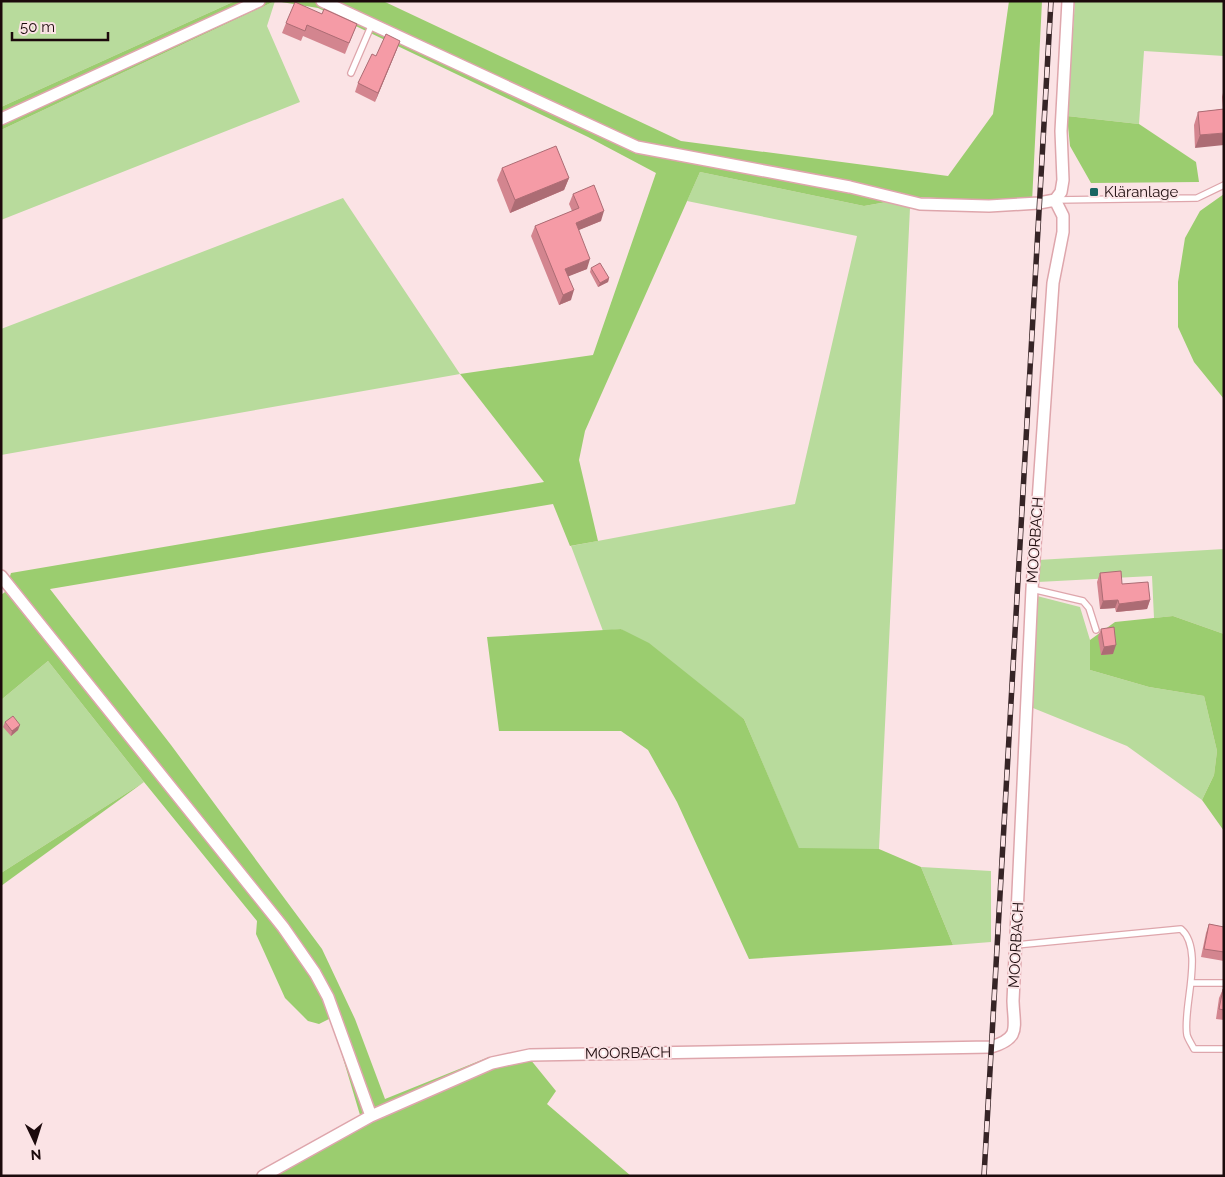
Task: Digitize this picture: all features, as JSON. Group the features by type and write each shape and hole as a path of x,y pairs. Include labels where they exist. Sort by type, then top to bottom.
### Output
{"street":[{"path":"1,119 259,1"},
{"path":"322,1 637,147 850,187 920,204 989,206 1039,203 1055,200 1061,192 1063,180 1060,132 1068,1"},
{"name":"MOORBACH","path":"263,1176 371,1116 492,1063 530,1055 992,1047 1006,1043 1012,1038 1015,1028 1013,1001 1032,588 1053,283 1063,232 1063,216 1055,200"},
{"path":"1,576 282,927 315,973 328,997 371,1116"}],"lane":[{"path":"351,73 372,24"},
{"path":"1055,200 1197,198 1224,186"},
{"path":"1032,588 1083,601 1089,608 1096,630"},
{"path":"1016,945 1181,930 1187,935 1190,944 1192,983 1187,1035 1194,1049 1224,1049"},
{"path":"1192,983 1224,983"}],"green space":[{"path":"1,1 235,1 1,107"},
{"path":"235,1 275,1 1,130 1,107"},
{"path":"275,1 267,26 300,102 1,220 1,130"},
{"path":"275,1 383,1 681,141 948,176 993,114 1009,1 1042,1 1032,202 915,197 864,206 700,172 585,431 579,460 598,541 570,546 553,504 50,589 171,745 322,949 355,1019 385,1099 489,1057 530,1059 556,1091 547,1104 631,1176 257,1176 360,1115 331,1018 319,1024 308,1021 285,998 256,934 257,921 48,661 1,700 1,595 5,592 11,573 544,482 460,374 593,355 656,173 588,137 318,8"},
{"path":"1075,1 1224,1 1224,56 1144,51 1139,124 1067,116"},
{"path":"1067,116 1139,124 1196,162 1199,182 1091,183 1070,146"},
{"path":"700,172 864,206 887,202 910,208 879,849 799,849 744,719 621,629 603,631 571,546 795,504 857,236 687,201"},
{"path":"1224,194 1224,399 1194,362 1178,327 1178,282 1185,238 1200,211"},
{"path":"343,198 460,374 1,455 1,329"},
{"path":"1224,549 1224,634 1173,616 1154,618 1152,576 1038,582 1038,560"},
{"path":"1037,596 1080,607 1090,640 1090,670 1149,687 1204,696 1217,751 1214,775 1202,800 1127,746 1033,708"},
{"path":"1173,616 1224,634 1224,831 1202,800 1214,775 1217,751 1204,696 1149,687 1090,670 1090,640 1115,622"},
{"path":"621,629 649,643 744,719 799,848 879,849 921,867 953,945 749,959 677,802 648,750 621,731 499,731 487,637"},
{"path":"48,661 144,782 1,873 1,700"},
{"path":"144,782 1,886 1,873"},
{"path":"921,867 991,871 991,942 953,945"}],"building":[{"path":"295,2 322,14 324,9 357,24 349,43 307,25 305,31 286,23"},
{"path":"386,34 400,41 378,93 358,83 372,54 376,56"},
{"path":"1224,109 1224,133 1200,135 1198,112"},
{"path":"556,146 569,178 515,200 502,168"},
{"path":"594,185 604,211 576,223 590,259 565,269 574,290 563,295 535,226 579,208 573,194"},
{"path":"600,263 609,278 600,283 591,268"},
{"path":"1121,571 1122,584 1148,582 1150,600 1119,604 1118,600 1103,601 1100,573"},
{"path":"1114,627 1116,645 1104,647 1101,629"},
{"path":"13,716 20,725 12,731 5,722"},
{"path":"1209,924 1224,927 1224,952 1204,949"},
{"path":"1224,989 1224,1010 1219,1009"}],"railway":[{"path":"984,1176 1051,1"}],"place":[{"name":"Kläranlage","path":"1094,192"}]}
